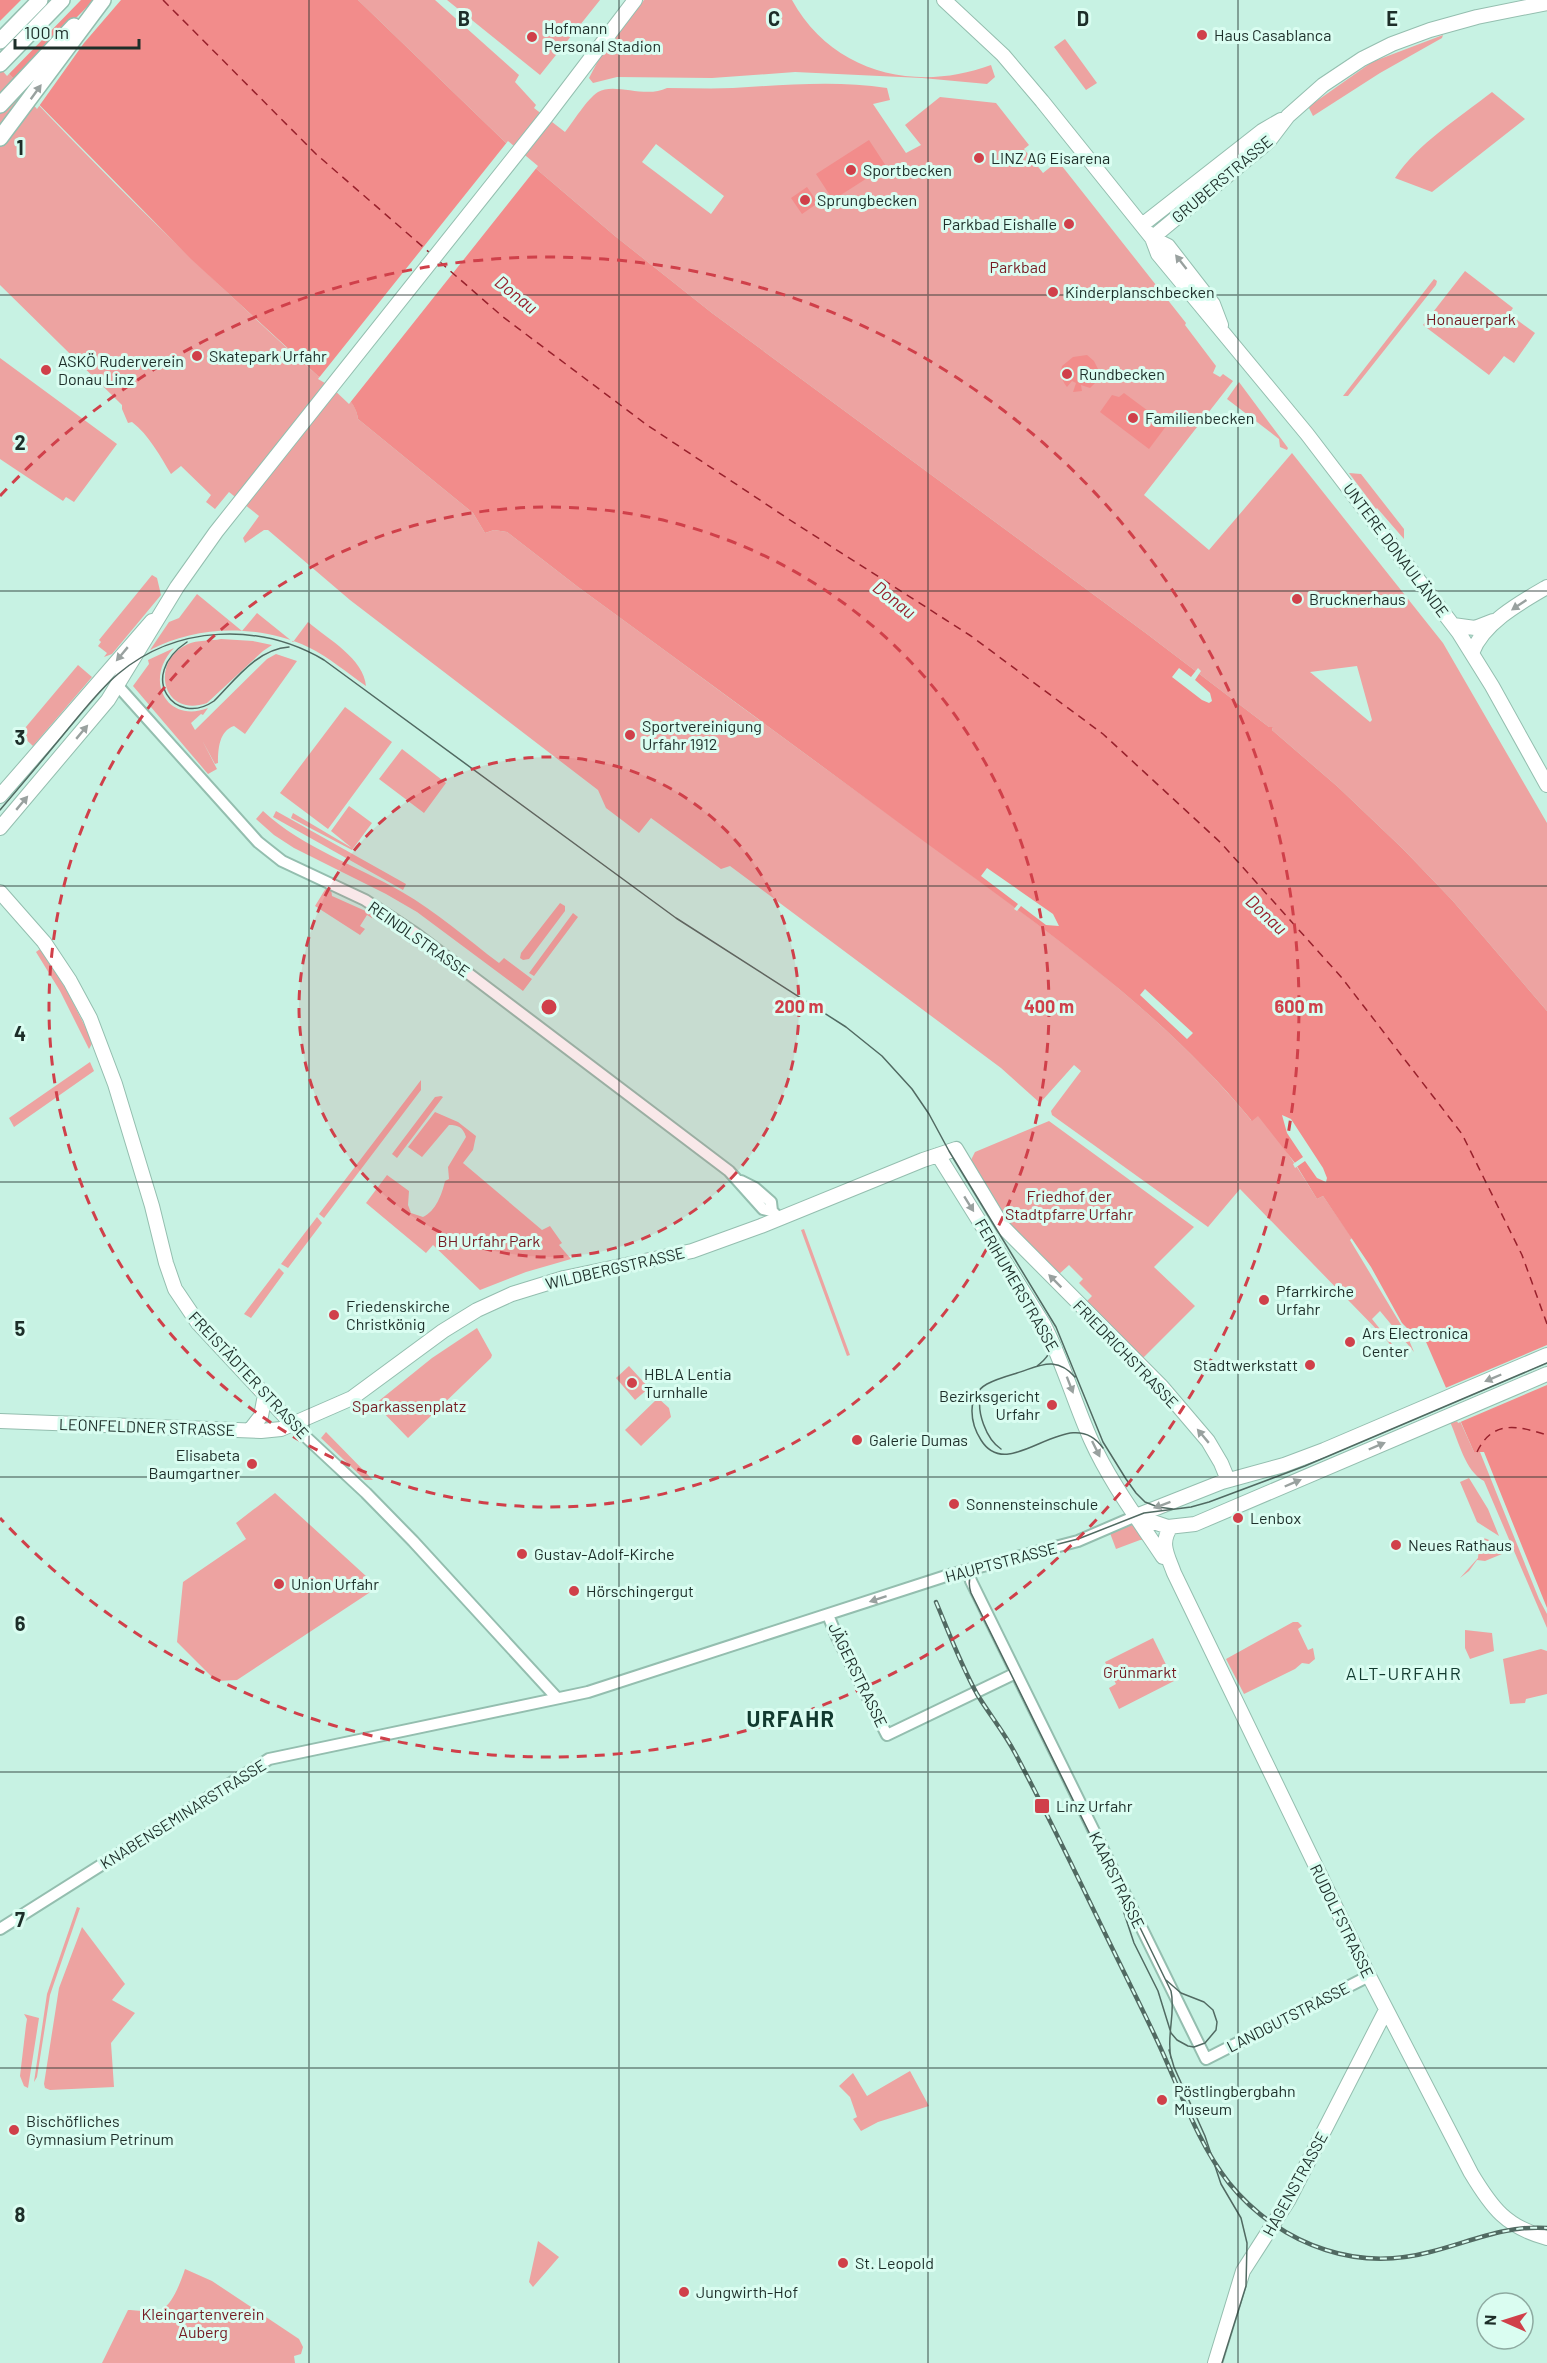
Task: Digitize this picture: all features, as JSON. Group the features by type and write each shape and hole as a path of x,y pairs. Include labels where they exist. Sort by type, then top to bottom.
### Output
{"highway":[{"path":"0,41 40,0"},
{"path":"0,64 62,0"},
{"path":"0,105 85,15 103,0"},
{"path":"0,138 103,0"}],"main road":[{"path":"0,828 108,700 164,609 216,532 546,117 635,0"},
{"name":"UNTERE DONAULÄNDE","path":"944,0 1003,55 1030,86 1142,225 1152,238 1158,254 1204,312 1222,329 1307,434 1453,625 1472,653 1547,785"},
{"name":"GRUBERSTRASSE","path":"1152,238 1269,141 1288,116 1323,85 1346,69 1392,44 1430,30 1472,18 1547,3"},
{"name":"GRUBERSTRASSE","path":"1142,225 1262,131 1288,116"},
{"path":"1472,653 1479,639 1498,620 1544,589"},
{"path":"0,796 105,673 164,609"},
{"path":"1453,625 1478,627 1498,620"},
{"path":"105,673 118,686"},
{"name":"FREISTÄDTER STRASSE","path":"0,892 36,932 56,959 90,1018 115,1084 175,1289 198,1323 293,1425"},
{"name":"WILDBERGSTRASSE","path":"293,1425 352,1398 443,1331 477,1310 512,1294 584,1274 672,1257 775,1214 956,1149"},
{"name":"FERIHUMERSTRASSE","path":"956,1149 994,1214 1011,1237"},
{"name":"FERIHUMERSTRASSE","path":"938,1155 1044,1325 1056,1349 1097,1452 1136,1516"},
{"name":"FRIEDRICHSTRASSE","path":"1011,1237 1162,1387 1208,1441 1228,1480"},
{"name":"HAUPTSTRASSE","path":"1136,1516 1228,1480 1304,1458 1547,1355"},
{"path":"1136,1516 1172,1527 1188,1526 1204,1521 1547,1374"},
{"path":"250,1430 261,1416 265,1395"},
{"name":"LEONFELDNER STRASSE","path":"0,1421 250,1430 276,1430 293,1425"},
{"name":"RUDOLFSTRASSE","path":"1136,1516 1174,1573"},
{"name":"RUDOLFSTRASSE","path":"1172,1527 1164,1543 1174,1573 1386,2010 1486,2199 1512,2224 1547,2238"},
{"name":"HAGENSTRASSE","path":"1215,2363 1243,2271 1288,2201 1386,2010"}],"street":[{"name":"REINDLSTRASSE","path":"118,686 230,814 264,848 282,861 365,900 400,922 613,1081 738,1179 763,1209 775,1214"},
{"name":"FREISTÄDTER STRASSE","path":"293,1425 389,1517 557,1698"},
{"name":"HAUPTSTRASSE","path":"557,1698 588,1692 968,1570 1078,1541 1136,1516"},
{"name":"KAARSTRASSE","path":"968,1570 971,1581 1206,2059"},
{"name":"JÄGERSTRASSE","path":"828,1615 887,1735 1016,1673"},
{"name":"KNABENSEMINARSTRASSE","path":"0,1929 270,1759 557,1698"},
{"name":"LANDGUTSTRASSE","path":"1206,2059 1369,1976"}],"green space":[{"name":"Parkbad","path":"358,0 435,0 519,75 515,82 536,105 534,108 565,132 589,100 605,89 649,92 667,88 849,84 887,88 890,100 873,104 906,153 921,145 905,125 940,97 996,103 1029,145 1024,149 1043,173 1058,161 1186,323 1185,325 1216,366 1213,373 1220,377 1223,374 1233,381 1144,495 1209,550 1292,453 1443,643 1547,823 1547,1011 1452,900 1403,849 1338,787 1272,730 1273,727 1269,727 1147,634 712,313 615,236 506,143","holes":["656,144 724,196 711,214 642,162","1357,666 1372,720 1370,722 1310,672"]},
{"name":"Hofmann Personal Stadion","path":"447,0 600,0 540,75"},
{"path":"644,0 792,0 809,25 829,45 853,60 878,70 906,76 934,77 963,73 991,65 995,77 987,84 922,78 795,72 712,78 617,77 593,83 589,78 599,59"},
{"path":"1443,35 1442,38 1380,73 1313,116 1309,108 1311,105 1372,62"},
{"path":"1065,39 1097,83 1086,90 1054,47"},
{"path":"0,64 116,185 196,263 318,376 344,393 353,405 358,419 473,513 485,533 494,530 507,532 578,587 1015,907 1140,1006 1216,1080 1251,1120 1258,1115 1282,1145 1317,1199 1323,1196 1352,1238 1350,1240 1406,1333 1414,1352 1380,1311 1372,1319 1404,1359 1402,1360 1385,1338 1240,1189 1208,1227 1052,1115 1051,1111 1081,1071 1074,1065 1040,1103 1001,1068 730,866 721,869 651,818 639,833 606,808 598,790 350,600 268,530 264,530 245,543 243,538 259,516 229,492 215,509 206,502 211,495 181,466 171,474 144,433 132,422 128,423 122,405 0,285"},
{"path":"1492,92 1525,119 1432,192 1395,178 1404,165 1427,142"},
{"name":"Honauerpark","path":"1465,271 1513,308 1509,314 1535,333 1514,363 1504,356 1489,375 1423,325"},
{"path":"1434,279 1437,281 1436,285 1348,396 1343,396"},
{"path":"0,358 117,444 74,502 66,497 63,501 0,459"},
{"path":"1239,382 1288,448 1287,450 1280,447 1279,439 1227,399"},
{"path":"1349,473 1361,474 1404,529 1404,539 1376,509"},
{"path":"152,575 157,578 161,595 112,654 104,657 107,653 98,646 101,642 99,640"},
{"path":"197,594 242,631 207,632 187,636 150,650 169,622 179,618"},
{"path":"257,613 291,640 269,634 242,631"},
{"path":"308,622 352,658 364,676 366,686 323,655 293,641"},
{"path":"221,639 272,645 207,703 192,706 180,703 171,696 166,686 165,674 168,663 176,652 188,644"},
{"path":"174,648 165,660 160,673 160,685 164,696 181,710 193,711 208,708 203,715 201,714 191,723 195,730 267,659 276,654 297,661 245,734 234,726 225,732 219,746 218,763 215,764 202,740 217,769 208,774 133,686 149,664 148,660"},
{"path":"78,665 92,677 33,746 20,734"},
{"path":"345,707 392,742 328,829 280,793"},
{"path":"402,749 446,783 424,813 379,779"},
{"path":"349,806 372,823 352,850 291,818 293,813 352,848 331,831"},
{"path":"263,811 312,846 415,900 499,963 504,958 532,979 523,991 417,912 294,848 256,819"},
{"path":"276,811 406,884 403,890 273,817"},
{"path":"326,888 331,889 332,896 370,913 369,906 373,914 372,918 367,915 360,926 365,929 360,935 315,906"},
{"path":"560,903 565,906 565,911 529,959 520,958 521,953"},
{"path":"573,913 578,917 534,976 529,973"},
{"path":"40,949 66,989 93,1042 89,1049 60,991 36,952"},
{"path":"90,1062 94,1071 14,1127 9,1118"},
{"path":"421,1080 421,1090 324,1218 319,1214"},
{"path":"435,1097 443,1097 397,1158 392,1154"},
{"name":"BH Urfahr Park","path":"435,1112 458,1122 476,1136 473,1150 463,1163 542,1230 550,1226 562,1243 559,1245 571,1259 526,1272 480,1290 433,1245 426,1253 366,1203 387,1175 409,1191 408,1205 411,1213 423,1217 435,1206 445,1181 449,1179 448,1167 466,1137 460,1127 449,1125 422,1157 408,1147"},
{"name":"Friedhof der Stadtpfarre Urfahr","path":"1049,1121 1194,1227 1154,1267 1195,1306 1141,1360 1085,1303 1092,1296 1079,1283 1083,1279 1069,1265 1058,1275 1009,1224 971,1160 975,1152"},
{"path":"317,1217 322,1223 288,1268 281,1264"},
{"path":"804,1229 850,1355 847,1356 801,1230"},
{"path":"279,1268 284,1273 251,1318 244,1314"},
{"name":"Sparkassenplatz","path":"477,1328 492,1355 491,1358 408,1438 375,1404 432,1358"},
{"name":"HBLA Lentia Turnhalle","path":"629,1366 649,1388 635,1400 616,1378"},
{"path":"658,1398 669,1408 671,1417 641,1446 625,1430"},
{"path":"1460,1421 1474,1452 1480,1452 1547,1614 1547,1628 1484,1481 1467,1463 1460,1447 1450,1422"},
{"path":"326,1432 373,1480 365,1480 321,1438"},
{"path":"1469,1478 1488,1509 1499,1536 1477,1522 1460,1482"},
{"name":"Union Urfahr","path":"275,1493 378,1587 237,1680 216,1681 177,1642 183,1582 246,1539 236,1523"},
{"path":"1135,1524 1147,1540 1140,1540 1116,1549 1110,1533"},
{"path":"1480,1538 1494,1543 1500,1548 1502,1554 1485,1561 1477,1560 1460,1578 1478,1558"},
{"path":"1293,1622 1298,1622 1302,1626 1298,1629 1308,1650 1313,1648 1315,1659 1309,1664 1302,1663 1295,1669 1244,1694 1226,1659"},
{"path":"1465,1630 1492,1633 1494,1651 1470,1659 1465,1648"},
{"name":"Grünmarkt","path":"1153,1638 1174,1681 1119,1709 1109,1688 1116,1684 1105,1662"},
{"path":"1541,1649 1547,1651 1547,1694 1526,1699 1525,1703 1510,1704 1503,1659"},
{"path":"77,1907 80,1908 50,1995 37,2077 34,2082 47,1994"},
{"path":"82,1927 125,1984 112,2000 135,2013 111,2043 114,2087 50,2090 45,2088 44,2084 59,1988"},
{"path":"24,2014 39,2018 28,2088 24,2086 20,2076 27,2019"},
{"path":"910,2071 929,2106 878,2122 861,2131 853,2119 857,2117 850,2097 839,2086 853,2073 867,2096"},
{"path":"538,2241 559,2257 533,2287 529,2282"},
{"name":"Kleingartenverein Auberg","path":"185,2269 212,2281 299,2339 303,2347 301,2354 294,2356 295,2363 102,2363 128,2310 161,2310 176,2292"}],"water":[{"name":"Donau","path":"0,0 358,0 506,143 615,236 712,313 1147,634 1269,727 1273,727 1272,730 1338,787 1403,849 1452,900 1547,1011 1547,1608 1484,1452 1474,1452 1423,1335 1408,1329 1402,1323 1371,1267 1323,1196 1317,1199 1295,1163 1258,1116 1252,1121 1217,1081 1140,1007 1099,972 1015,908 578,587 507,532 494,530 485,533 473,513 358,419 353,405 343,393 318,376 191,259 0,64"},
{"name":"Sportbecken","path":"869,140 886,166 833,200 816,174"},
{"name":"Sprungbecken","path":"807,187 818,203 802,214 791,198"},
{"name":"Rundbecken","path":"1087,355 1098,369 1091,371 1096,376 1096,382 1090,388 1081,385 1082,391 1073,392 1076,383 1072,381 1067,387 1063,382 1062,366 1073,357"},
{"name":"Familienbecken","path":"1124,393 1167,425 1149,449 1100,412 1112,395 1119,397"}],"pier":[{"path":"21,0 81,0 7,76 0,68 0,21"},
{"path":"94,0 121,0 84,43 37,109 26,96 35,80 22,93 12,82"},
{"path":"508,141 538,166 349,404 330,386 318,379"},
{"path":"1179,668 1191,677 1198,668 1201,671 1195,680 1210,693 1212,701 1209,703 1202,700 1172,677"},
{"path":"987,868 1053,914 1059,926 1046,925 1021,906 1017,911 1014,909 1018,904 981,876"},
{"path":"1145,989 1193,1033 1187,1039 1140,995"},
{"path":"1282,1115 1291,1119 1323,1168 1327,1178 1326,1182 1317,1178 1305,1161 1295,1168 1293,1164 1303,1157 1287,1133"},
{"path":"1547,1345 1547,1385 1458,1423 1443,1389"}],"ferry route":[{"path":"163,0 316,154 430,253"},
{"path":"440,262 503,317 647,425 971,636 1103,734 1221,843 1342,978 1462,1134 1522,1255 1547,1324"},
{"path":"1477,1452 1483,1441 1491,1434 1507,1428 1526,1429 1547,1435"}],"tram line":[{"path":"0,810 104,687 141,658 166,646 192,638 218,634 246,635 273,639 324,660 676,918 846,1027 882,1056 912,1089 929,1114 1056,1327 1103,1442 1126,1479 1145,1502 1173,1509"},
{"path":"187,642 172,655 164,669 163,683 167,694 175,703 186,708 200,708 214,701 257,659 277,649 289,647"},
{"path":"1037,1366 1046,1358 1051,1349 1050,1327"},
{"path":"1166,1980 1181,1993 1204,2002 1213,2010 1217,2022 1216,2030 1205,2043 1194,2047 1188,2046 1177,2040 1171,2033 1158,1991 1134,1943 1114,1883 971,1593 969,1583 974,1570 987,1562 1078,1539 1144,1513 1191,1507 1209,1502 1305,1466 1547,1363"},
{"path":"1075,1377 1062,1367 1048,1364 987,1384 980,1389 973,1403 974,1426 981,1440 993,1452 1008,1454 1057,1436 1074,1433 1089,1436 1103,1448"},
{"path":"981,1395 981,1416 991,1439 1001,1449"},
{"path":"1128,1903 1171,1991 1171,2058"},
{"path":"1169,2050 1174,2067 1205,2136 1221,2184 1241,2218 1247,2243 1246,2286 1222,2363"}],"railway":[{"path":"936,1602 971,1683 1011,1745 1055,1831 1154,2034 1201,2139 1229,2183 1249,2205 1273,2224 1298,2239 1339,2254 1365,2258 1417,2255 1502,2232 1547,2228"}],"place":[{"name":"Haus Casablanca","path":"1202,35"},
{"name":"Hofmann Personal Stadion","path":"532,37"},
{"name":"LINZ AG Eisarena","path":"979,158"},
{"name":"Sportbecken","path":"851,170"},
{"name":"Sprungbecken","path":"805,200"},
{"name":"Parkbad Eishalle","path":"1069,224"},
{"name":"Kinderplanschbecken","path":"1053,292"},
{"name":"Skatepark Urfahr","path":"197,356"},
{"name":"ASKÖ Ruderverein Donau Linz","path":"46,370"},
{"name":"Rundbecken","path":"1067,374"},
{"name":"Familienbecken","path":"1133,418"},
{"name":"Brucknerhaus","path":"1297,599"},
{"name":"Sportvereinigung Urfahr 1912","path":"630,735"},
{"name":"Pfarrkirche Urfahr","path":"1264,1300"},
{"name":"Friedenskirche Christkönig","path":"334,1315"},
{"name":"Ars Electronica Center","path":"1350,1342"},
{"name":"Stadtwerkstatt","path":"1310,1365"},
{"name":"HBLA Lentia Turnhalle","path":"632,1383"},
{"name":"Bezirksgericht Urfahr","path":"1052,1405"},
{"name":"Galerie Dumas","path":"857,1440"},
{"name":"Elisabeta Baumgartner","path":"252,1464"},
{"name":"Sonnensteinschule","path":"954,1504"},
{"name":"Lenbox","path":"1238,1518"},
{"name":"Neues Rathaus","path":"1396,1545"},
{"name":"Gustav-Adolf-Kirche","path":"522,1554"},
{"name":"Union Urfahr","path":"279,1584"},
{"name":"Hörschingergut","path":"574,1591"},
{"name":"Linz Urfahr","path":"1042,1806"},
{"name":"Pöstlingbergbahn Museum","path":"1162,2100"},
{"name":"Bischöfliches Gymnasium Petrinum","path":"14,2130"},
{"name":"St. Leopold","path":"843,2263"},
{"name":"Jungwirth-Hof","path":"684,2292"}],"district":[{"name":"ALT-URFAHR","path":"1404,1674"},
{"name":"URFAHR","path":"791,1719"}]}
